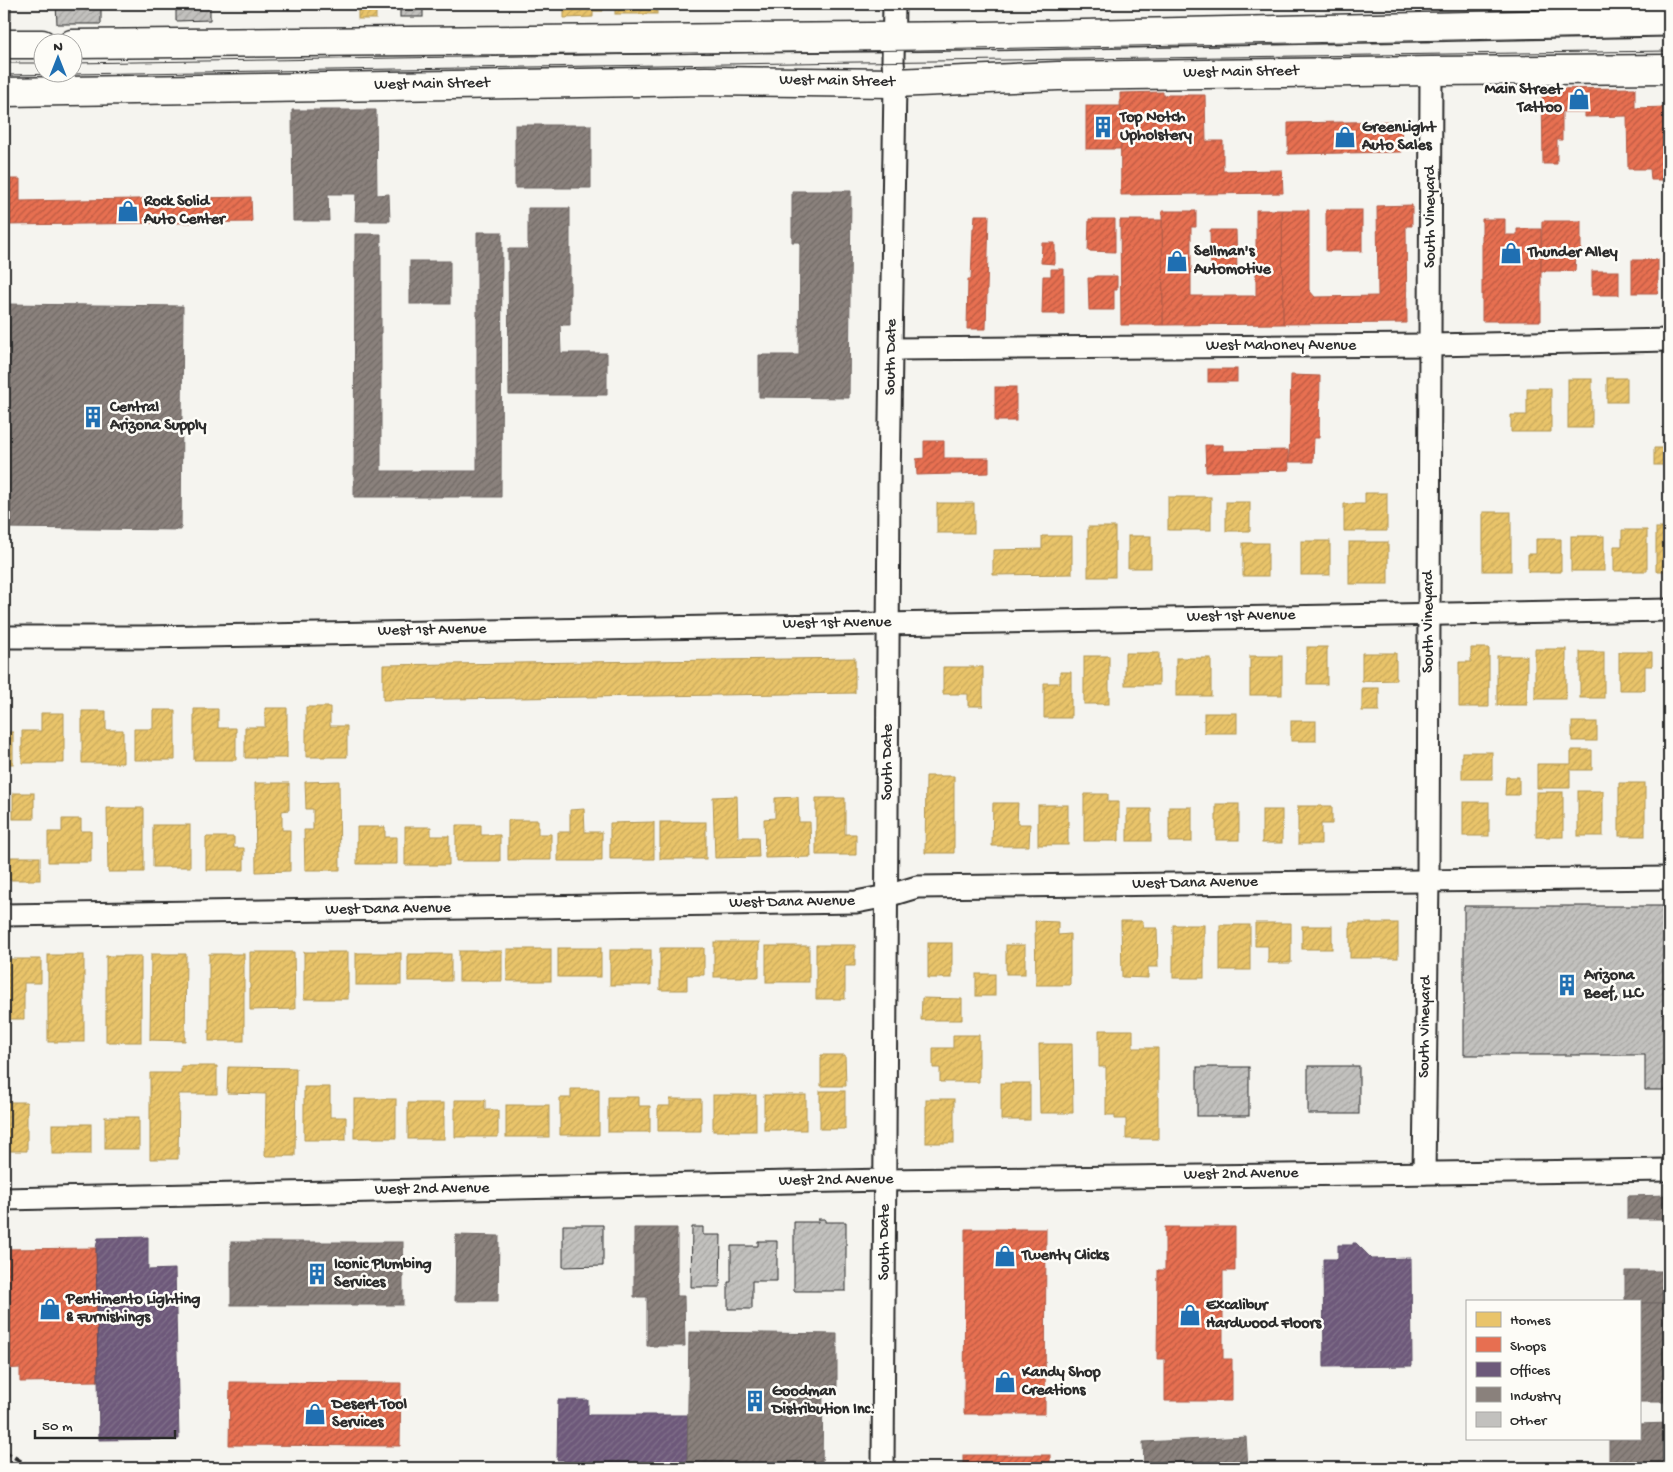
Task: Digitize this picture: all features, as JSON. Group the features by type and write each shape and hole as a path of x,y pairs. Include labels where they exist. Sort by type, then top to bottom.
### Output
{"main road":[{"path":"82,44 714,39 893,46 1187,32 1669,22"},
{"path":"4,44 32,44"},
{"name":"West Main Street","path":"4,92 706,81 895,83 1058,76 1431,70 1669,69"}],"street":[{"name":"South Date","path":"884,1468 889,486 895,83 893,46 894,4"},
{"name":"South Vineyard","path":"1424,1173 1428,880 1431,70"},
{"name":"West Mahoney Avenue","path":"892,349 1431,345 1669,340"},
{"name":"West 1st Avenue","path":"4,636 154,636 1669,610"},
{"name":"West Dana Avenue","path":"4,915 856,902 887,896 917,887 1669,878"},
{"name":"West 2nd Avenue","path":"4,1199 885,1180 1669,1170"}],"building: Homes":[{"path":"358,4 376,4 376,19 358,19"},
{"path":"564,4 593,4 593,10 603,11 593,11 593,17 564,18"},
{"path":"615,4 657,4 657,14 615,14"},
{"path":"1607,378 1627,378 1627,402 1607,402"},
{"path":"1568,379 1592,379 1592,428 1568,428"},
{"path":"1527,388 1551,388 1551,432 1511,432 1511,415 1527,415"},
{"path":"1654,448 1669,448 1669,465 1654,465"},
{"path":"1365,493 1387,493 1387,531 1344,531 1344,504 1365,504"},
{"path":"1168,497 1211,497 1211,530 1168,530"},
{"path":"1226,502 1250,502 1250,531 1226,531"},
{"path":"937,503 974,503 974,533 937,533"},
{"path":"1483,512 1511,512 1511,571 1483,571"},
{"path":"1088,527 1115,527 1115,577 1088,577"},
{"path":"1656,528 1669,528 1669,571 1656,571"},
{"path":"1622,530 1647,530 1647,571 1614,571 1614,546 1622,546"},
{"path":"1042,536 1072,536 1072,574 993,575 993,550 1042,549"},
{"path":"1128,536 1151,536 1151,568 1128,568"},
{"path":"1571,536 1604,536 1604,571 1571,571"},
{"path":"1536,539 1561,539 1561,572 1528,572 1528,554 1536,554"},
{"path":"1301,541 1330,541 1330,575 1301,575"},
{"path":"1349,542 1388,542 1388,584 1349,584"},
{"path":"1243,543 1268,543 1268,576 1243,576"},
{"path":"1307,647 1327,647 1327,684 1307,684"},
{"path":"1471,648 1489,648 1489,707 1459,707 1459,662 1471,662"},
{"path":"1535,649 1566,649 1566,699 1535,699"},
{"path":"1580,652 1604,652 1604,698 1580,698"},
{"path":"1619,652 1652,652 1652,666 1645,666 1645,690 1619,690"},
{"path":"1125,653 1159,653 1159,685 1125,685"},
{"path":"1362,653 1396,653 1396,680 1362,681"},
{"path":"1665,654 1669,654 1669,691 1665,691"},
{"path":"1084,656 1109,656 1109,704 1084,704"},
{"path":"1250,656 1282,656 1282,695 1250,695"},
{"path":"1497,656 1527,656 1527,705 1497,705"},
{"path":"855,658 855,693 383,700 383,665"},
{"path":"1176,658 1211,658 1211,696 1176,696"},
{"path":"943,667 983,667 983,706 968,706 968,694 943,694"},
{"path":"1060,672 1071,672 1071,718 1044,718 1044,683 1060,683"},
{"path":"1362,688 1379,688 1379,711 1362,711"},
{"path":"306,707 330,707 330,726 347,726 347,757 306,757"},
{"path":"265,708 287,708 287,758 245,758 245,727 265,727"},
{"path":"194,709 218,709 218,728 236,728 236,760 194,760"},
{"path":"153,710 175,710 175,760 134,760 134,729 153,729"},
{"path":"82,711 106,711 106,730 123,730 123,763 82,763"},
{"path":"41,713 64,713 64,763 22,763 22,731 41,731"},
{"path":"1204,713 1237,713 1237,733 1204,733"},
{"path":"1291,721 1316,721 1316,741 1291,741"},
{"path":"1572,722 1597,722 1597,741 1572,741"},
{"path":"4,732 13,732 13,764 4,764"},
{"path":"1571,750 1592,750 1592,770 1570,770 1570,788 1537,788 1537,764 1571,764"},
{"path":"1462,752 1492,752 1492,779 1462,779"},
{"path":"926,776 954,776 954,853 925,853"},
{"path":"1506,777 1519,777 1519,795 1505,795"},
{"path":"339,781 340,870 305,870 304,830 313,830 313,809 306,809 305,782"},
{"path":"255,783 289,783 289,810 282,811 282,830 290,830 290,871 256,872"},
{"path":"1619,783 1645,783 1645,836 1619,836"},
{"path":"1578,791 1603,791 1603,836 1578,836"},
{"path":"1536,792 1563,792 1563,837 1536,837"},
{"path":"13,793 34,793 34,819 13,819"},
{"path":"1084,794 1108,794 1108,802 1119,802 1119,841 1084,841"},
{"path":"737,796 738,837 758,837 759,857 715,858 713,797"},
{"path":"798,797 799,822 810,822 811,857 765,858 764,819 775,818 775,798"},
{"path":"816,798 845,798 845,834 856,834 856,855 816,855"},
{"path":"1463,802 1489,802 1489,836 1463,836"},
{"path":"993,803 1018,803 1017,824 1030,824 1029,846 992,846"},
{"path":"1216,804 1239,804 1239,840 1216,840"},
{"path":"1038,805 1068,805 1068,845 1038,845"},
{"path":"1298,806 1332,806 1332,824 1321,824 1321,844 1298,844"},
{"path":"1169,807 1192,807 1192,842 1169,842"},
{"path":"107,808 144,808 144,872 108,872"},
{"path":"584,809 585,832 602,832 602,861 558,861 558,832 570,832 570,810"},
{"path":"1127,809 1151,809 1151,841 1127,841"},
{"path":"1262,810 1282,810 1282,843 1262,843"},
{"path":"62,819 81,819 81,831 91,831 91,862 48,862 48,832 62,832"},
{"path":"508,820 538,820 538,834 551,834 551,860 508,860"},
{"path":"654,822 654,859 610,859 610,823"},
{"path":"660,822 706,822 706,859 660,859"},
{"path":"153,825 190,825 190,867 153,867"},
{"path":"456,825 481,825 481,835 500,835 500,861 456,861"},
{"path":"357,827 385,827 385,837 397,837 397,864 357,864"},
{"path":"405,827 431,827 431,836 449,836 449,865 405,865"},
{"path":"206,837 234,837 234,848 244,848 244,870 206,870"},
{"path":"8,857 40,857 40,880 8,880"},
{"path":"1035,921 1058,922 1058,935 1070,934 1070,985 1036,985"},
{"path":"1121,921 1143,921 1143,928 1157,928 1158,967 1148,967 1148,978 1122,977"},
{"path":"1255,923 1291,923 1291,963 1268,963 1268,946 1255,946"},
{"path":"1350,923 1398,923 1398,958 1350,958"},
{"path":"1173,925 1204,925 1204,978 1173,978"},
{"path":"1220,925 1250,925 1250,970 1220,970"},
{"path":"1302,926 1332,926 1332,949 1302,949"},
{"path":"714,942 759,942 759,977 714,977"},
{"path":"928,943 952,943 952,978 928,978"},
{"path":"816,945 855,945 855,966 845,966 845,999 816,999"},
{"path":"1006,945 1025,945 1025,974 1006,974"},
{"path":"766,946 809,946 809,982 766,982"},
{"path":"558,948 601,948 601,977 558,977"},
{"path":"660,948 704,948 704,975 687,975 687,990 660,990"},
{"path":"507,949 551,949 551,981 507,981"},
{"path":"610,950 651,950 651,985 610,985"},
{"path":"459,951 502,951 502,981 459,981"},
{"path":"250,952 294,952 295,1009 250,1010"},
{"path":"304,952 348,952 348,999 304,999"},
{"path":"356,953 401,953 401,985 356,985"},
{"path":"151,954 186,954 185,1041 150,1040"},
{"path":"209,954 244,954 244,1041 209,1041"},
{"path":"408,954 451,954 451,981 408,981"},
{"path":"48,955 84,955 84,1042 48,1042"},
{"path":"106,956 141,956 141,1042 106,1042"},
{"path":"4,959 41,959 41,983 24,983 24,1019 4,1019"},
{"path":"976,974 995,974 995,996 976,996"},
{"path":"922,998 962,999 962,1020 921,1020"},
{"path":"1099,1030 1133,1030 1133,1048 1158,1048 1158,1139 1126,1139 1126,1119 1115,1119 1115,1115 1106,1115 1106,1067 1099,1067"},
{"path":"953,1035 979,1035 979,1082 940,1082 940,1068 933,1068 933,1048 953,1048"},
{"path":"1039,1044 1072,1044 1073,1113 1040,1113"},
{"path":"821,1055 845,1055 846,1086 821,1086"},
{"path":"181,1066 217,1066 217,1094 179,1094 178,1159 150,1159 150,1073 181,1073"},
{"path":"228,1067 296,1068 295,1156 265,1156 266,1094 227,1093"},
{"path":"1001,1083 1030,1083 1030,1120 1001,1120"},
{"path":"304,1087 330,1087 330,1117 346,1117 346,1140 304,1140"},
{"path":"571,1089 599,1089 599,1135 560,1135 560,1098 571,1098"},
{"path":"820,1091 845,1091 845,1129 820,1129"},
{"path":"713,1095 756,1095 756,1131 713,1131"},
{"path":"764,1095 806,1095 806,1130 764,1130"},
{"path":"608,1097 639,1097 639,1106 650,1106 650,1132 608,1132"},
{"path":"354,1099 396,1099 396,1138 354,1138"},
{"path":"670,1099 701,1099 701,1131 658,1131 658,1106 670,1106"},
{"path":"926,1099 954,1099 954,1143 926,1143"},
{"path":"455,1100 485,1100 485,1110 498,1110 498,1137 455,1137"},
{"path":"7,1102 27,1102 27,1151 4,1151 4,1126 7,1126"},
{"path":"408,1103 444,1103 444,1139 408,1139"},
{"path":"506,1105 549,1105 549,1137 506,1137"},
{"path":"105,1117 139,1117 139,1149 105,1149"},
{"path":"52,1124 91,1124 91,1154 52,1154"}],"building: Shops":[{"path":"1433,4 1532,4 1532,6 1433,6"},
{"path":"1635,88 1635,108 1666,107 1667,135 1669,135 1669,180 1651,180 1650,169 1628,169 1627,116 1585,117 1585,112 1562,112 1562,140 1557,140 1557,164 1543,164 1542,89"},
{"path":"1163,92 1163,95 1205,95 1206,141 1223,141 1223,171 1282,170 1283,193 1121,195 1120,93"},
{"name":"Top Notch Upholstery","path":"1086,106 1121,106 1121,149 1086,149"},
{"name":"GreenLight Auto Sales","path":"1401,121 1402,152 1288,154 1288,123"},
{"name":"Rock Solid Auto Center","path":"4,179 20,179 20,201 251,197 252,222 4,225"},
{"path":"1412,205 1412,226 1406,226 1407,323 1283,324 1282,210 1309,210 1309,290 1315,297 1378,296 1377,206"},
{"name":"Sellman's Automotive","path":"1256,210 1282,210 1283,324 1163,325 1162,211 1196,211 1196,227 1191,227 1191,296 1256,296"},
{"path":"1326,210 1362,210 1362,251 1326,251"},
{"path":"975,215 989,215 986,329 967,329 968,279 971,279"},
{"path":"1089,219 1115,219 1115,252 1088,251"},
{"name":"Thunder Alley","path":"1482,219 1505,219 1505,235 1517,235 1517,229 1541,229 1541,321 1482,321"},
{"path":"1120,220 1162,220 1163,325 1121,325"},
{"path":"1542,221 1581,221 1581,255 1576,255 1575,271 1541,271"},
{"path":"1210,230 1236,230 1237,271 1211,271"},
{"path":"1042,243 1055,243 1055,264 1041,263"},
{"path":"1632,260 1658,260 1658,293 1632,293"},
{"path":"1051,269 1064,269 1064,314 1042,314 1043,276 1051,276"},
{"path":"1592,271 1619,271 1619,295 1592,295"},
{"path":"1117,276 1117,290 1114,290 1114,310 1089,310 1088,278"},
{"path":"1208,369 1237,369 1237,382 1208,382"},
{"path":"1291,375 1320,376 1319,438 1314,438 1313,462 1289,462"},
{"path":"995,387 1016,387 1016,421 995,421"},
{"path":"924,441 944,441 944,458 989,458 989,473 917,475 916,459 924,458"},
{"path":"1205,445 1223,445 1223,451 1288,450 1289,470 1206,472"},
{"name":"Excalibur Hardwood Floors","path":"1165,1227 1235,1227 1235,1271 1223,1271 1223,1359 1232,1359 1232,1401 1165,1401 1165,1359 1157,1359 1158,1270 1165,1270"},
{"path":"965,1229 1046,1229 1045,1414 964,1414"},
{"name":"Pentimento Lighting & Furnishings","path":"96,1248 98,1381 20,1382 20,1368 4,1369 4,1249"},
{"name":"Desert Tool Services","path":"230,1382 401,1383 400,1446 229,1445"},
{"path":"963,1455 1050,1455 1050,1468 963,1468"}],"building: Offices":[{"path":"148,1237 148,1270 175,1269 179,1439 99,1440 96,1248 98,1238"},
{"path":"1353,1243 1356,1243 1372,1259 1411,1258 1412,1366 1324,1367 1323,1259 1338,1259 1338,1245 1353,1245"},
{"path":"558,1400 588,1400 588,1415 688,1415 687,1468 564,1468 564,1460 557,1460"}],"building: Industry":[{"path":"292,110 376,110 377,195 389,194 390,221 355,221 356,194 328,194 329,221 293,221"},
{"path":"515,125 591,125 591,188 515,188"},
{"path":"792,191 851,191 849,398 759,397 759,355 799,355 800,242 792,242"},
{"path":"528,208 570,208 570,325 560,325 561,353 607,353 607,395 509,395 508,249 528,249"},
{"path":"477,232 502,232 501,497 354,497 355,234 381,234 381,471 477,471"},
{"path":"410,261 450,261 450,304 410,304"},
{"name":"Central Arizona Supply","path":"4,304 183,306 181,530 4,528"},
{"path":"1669,1195 1669,1219 1627,1219 1627,1196"},
{"path":"634,1228 677,1228 677,1296 684,1296 685,1346 647,1346 647,1297 634,1297"},
{"path":"456,1235 499,1236 498,1301 455,1301"},
{"name":"Iconic Plumbing Services","path":"231,1242 403,1242 403,1305 231,1305"},
{"path":"1625,1271 1669,1271 1669,1303 1640,1303 1640,1300 1625,1300"},
{"path":"1640,1303 1669,1303 1669,1402 1640,1402"},
{"name":"Goodman Distribution Inc.","path":"689,1332 837,1334 837,1387 823,1387 822,1468 687,1468"},
{"path":"1669,1423 1669,1468 1609,1468 1609,1440 1640,1440 1640,1424"},
{"path":"1246,1437 1248,1468 1144,1468 1143,1442"}],"building: Other":[{"path":"4,4 11,4 11,20 4,20"},
{"path":"56,4 101,4 101,24 57,24"},
{"path":"176,4 210,4 210,20 176,21"},
{"path":"400,4 423,4 423,17 400,17"},
{"name":"Arizona Beef, LLC","path":"1464,906 1669,906 1668,1090 1645,1090 1645,1055 1464,1055"},
{"path":"1308,1066 1359,1066 1359,1114 1308,1114"},
{"path":"1197,1067 1249,1067 1249,1116 1197,1116"},
{"path":"818,1219 825,1219 825,1222 846,1222 846,1291 794,1291 794,1222 818,1222"},
{"path":"563,1225 603,1225 603,1266 563,1267"},
{"path":"692,1227 703,1227 703,1235 721,1235 720,1287 691,1287"},
{"path":"758,1241 777,1241 777,1281 752,1281 752,1309 728,1309 728,1282 731,1282 731,1246 758,1246"}],"tram line":[{"path":"82,63 1669,36"},
{"path":"4,75 1669,51"},
{"path":"4,63 32,63"}],"railway":[{"path":"4,1451 32,1468"}],"place":[{"name":"Main Street Tattoo","path":"1579,99"},
{"name":"Top Notch Upholstery","path":"1103,127"},
{"name":"GreenLight Auto Sales","path":"1345,137"},
{"name":"Rock Solid Auto Center","path":"128,211"},
{"name":"Thunder Alley","path":"1511,253"},
{"name":"Sellman's Automotive","path":"1177,261"},
{"name":"Central Arizona Supply","path":"93,417"},
{"name":"Arizona Beef, LLC","path":"1567,985"},
{"name":"Twenty Clicks","path":"1005,1256"},
{"name":"Iconic Plumbing Services","path":"317,1274"},
{"name":"Pentimento Lighting & Furnishings","path":"50,1309"},
{"name":"Excalibur Hardwood Floors","path":"1190,1315"},
{"name":"Kandy Shop Creations","path":"1005,1382"},
{"name":"Goodman Distribution Inc.","path":"755,1401"},
{"name":"Desert Tool Services","path":"315,1414"}]}
